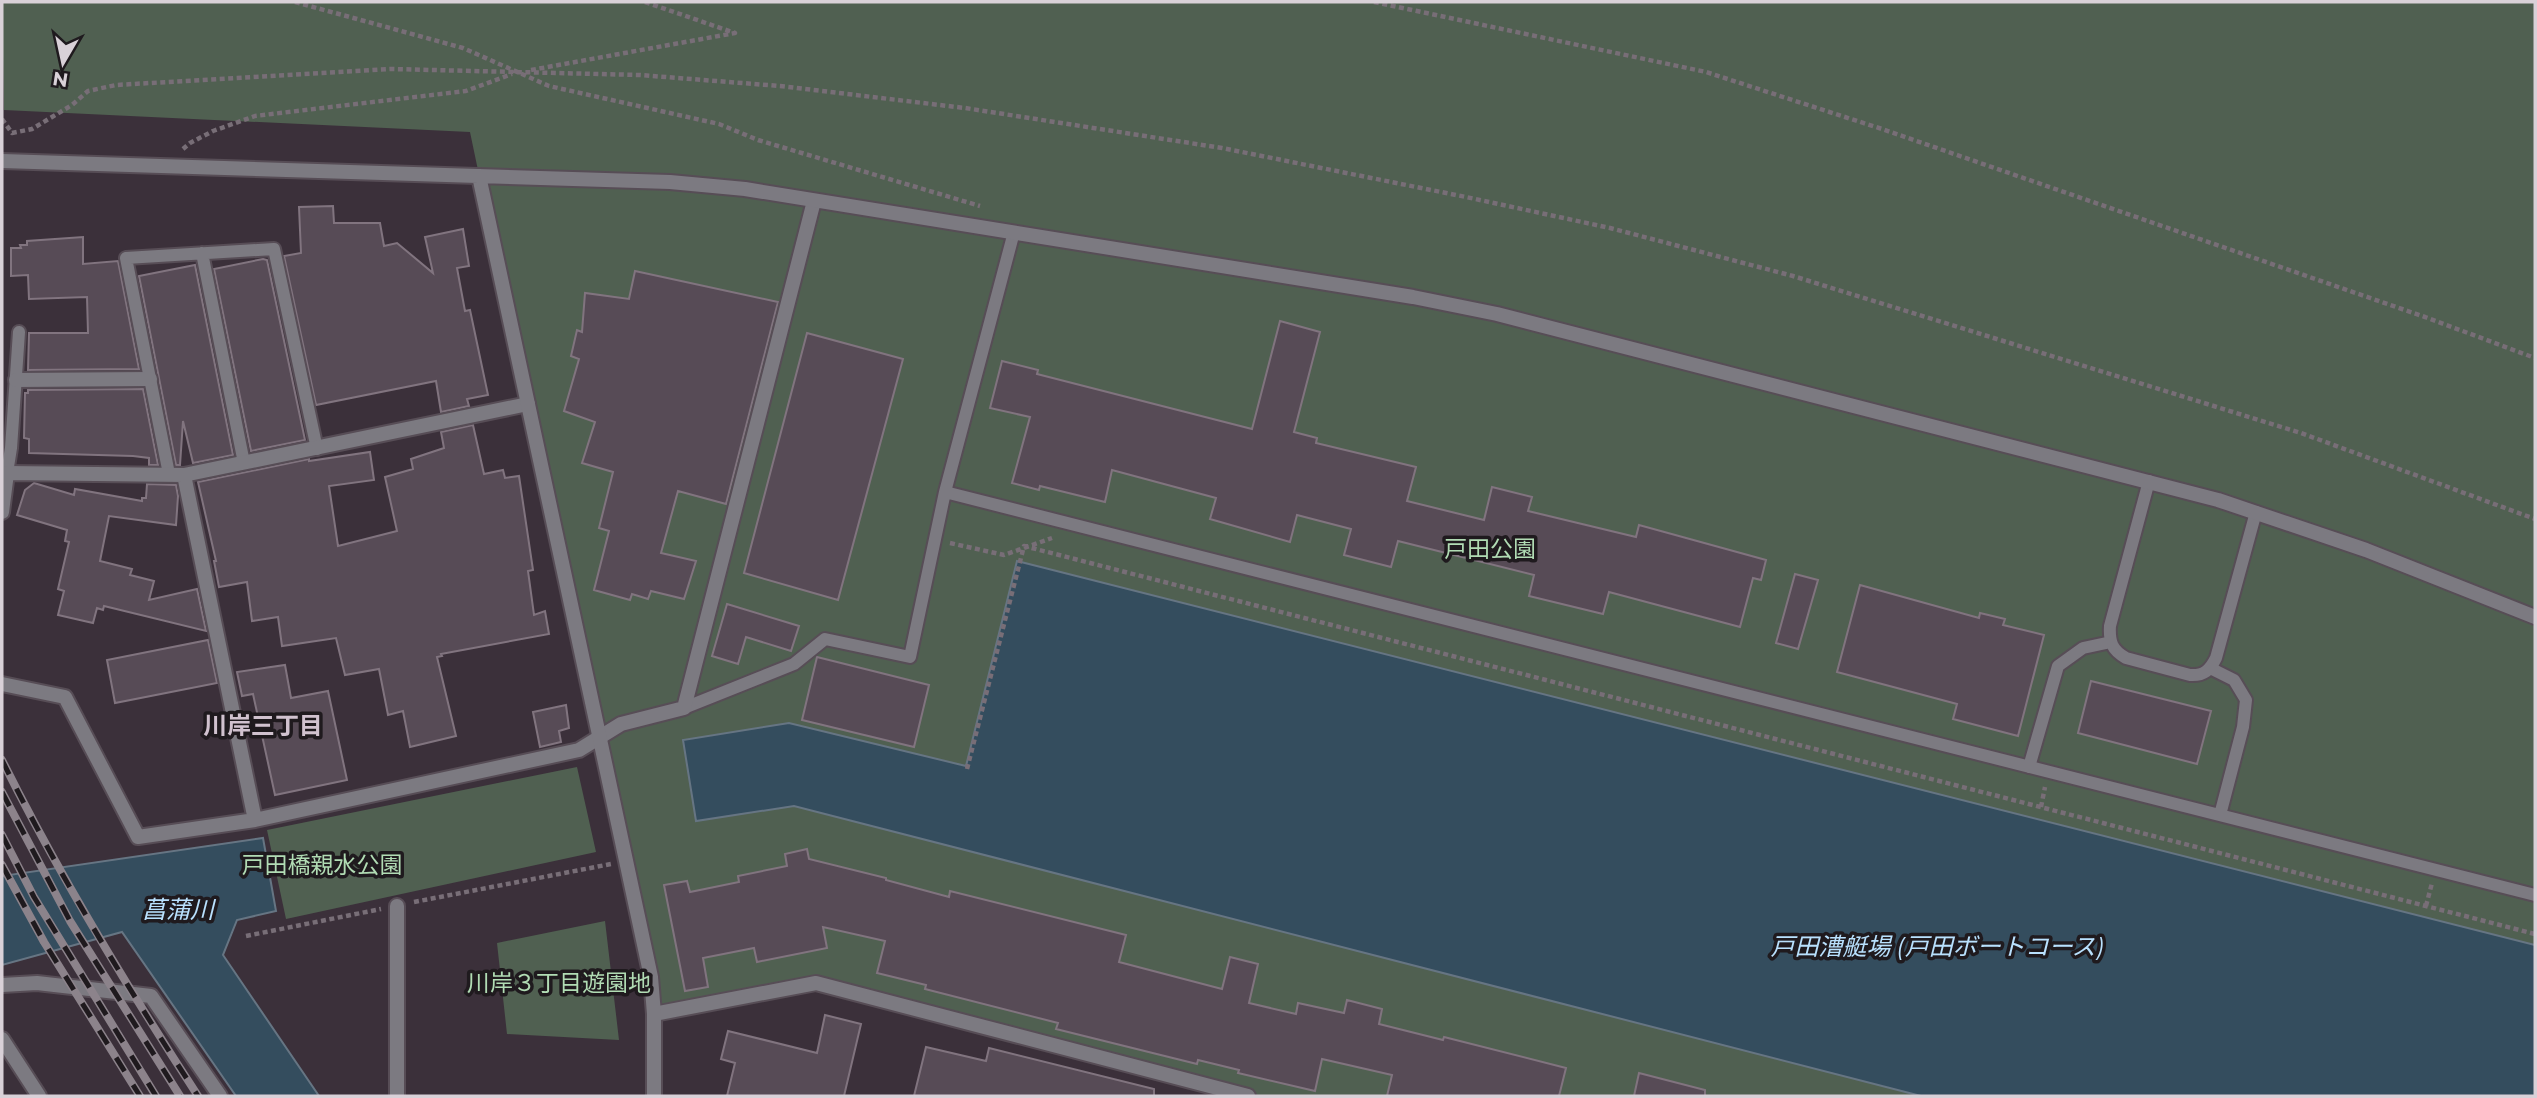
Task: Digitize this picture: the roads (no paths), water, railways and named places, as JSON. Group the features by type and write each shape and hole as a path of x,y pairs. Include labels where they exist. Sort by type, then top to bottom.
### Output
{"street":[{"path":"2,161 670,182 745,189 1413,297 1497,314 2149,481 2256,512 2366,550 2535,617"},
{"path":"479,176 651,977 654,1096"},
{"path":"2,684 65,697 138,837 255,820 579,750 621,724 684,708 814,201"},
{"path":"16,380 150,379"},
{"path":"2,512 7,473 177,474 317,449 528,404"},
{"path":"177,474 255,820"},
{"path":"397,906 397,1096"},
{"path":"2,985 37,983 151,996 220,1096"},
{"path":"654,1014 816,984 1238,1095"},
{"path":"2,1039 39,1096"}],"lane":[{"path":"684,708 794,664 825,639 910,657 946,492 1014,232"},
{"path":"177,474 150,379 126,258 274,250 317,449"},
{"path":"202,253 244,463"},
{"path":"7,473 12,448 19,332"},
{"path":"2149,481 2110,626 2111,642 2118,653 2126,658 2190,675 2199,675 2210,668 2216,658 2256,512"},
{"path":"946,492 2535,895"},
{"path":"2029,767 2058,666 2083,648 2111,642"},
{"path":"2210,668 2234,680 2246,700 2243,727 2221,815"}],"water":[{"name":"戸田漕艇場 (戸田ボートコース)","path":"1017,561 2535,945 2535,1096 1921,1096 794,806 696,821 683,740 789,723 966,766"},
{"name":"菖蒲川","path":"263,838 276,911 237,920 223,955 319,1096 236,1096 122,932 2,965 2,876"}],"railway":[{"path":"2,760 95,931 198,1096"},
{"path":"2,792 70,921 180,1096"},
{"path":"2,835 34,897 156,1096"},
{"path":"2,865 44,942 140,1096"}],"district":[{"name":"川岸三丁目","path":"263,726"}],"park label":[{"name":"戸田公園","path":"1490,549"},
{"name":"戸田橋親水公園","path":"322,865"},
{"name":"川岸３丁目遊園地","path":"559,983"}]}
